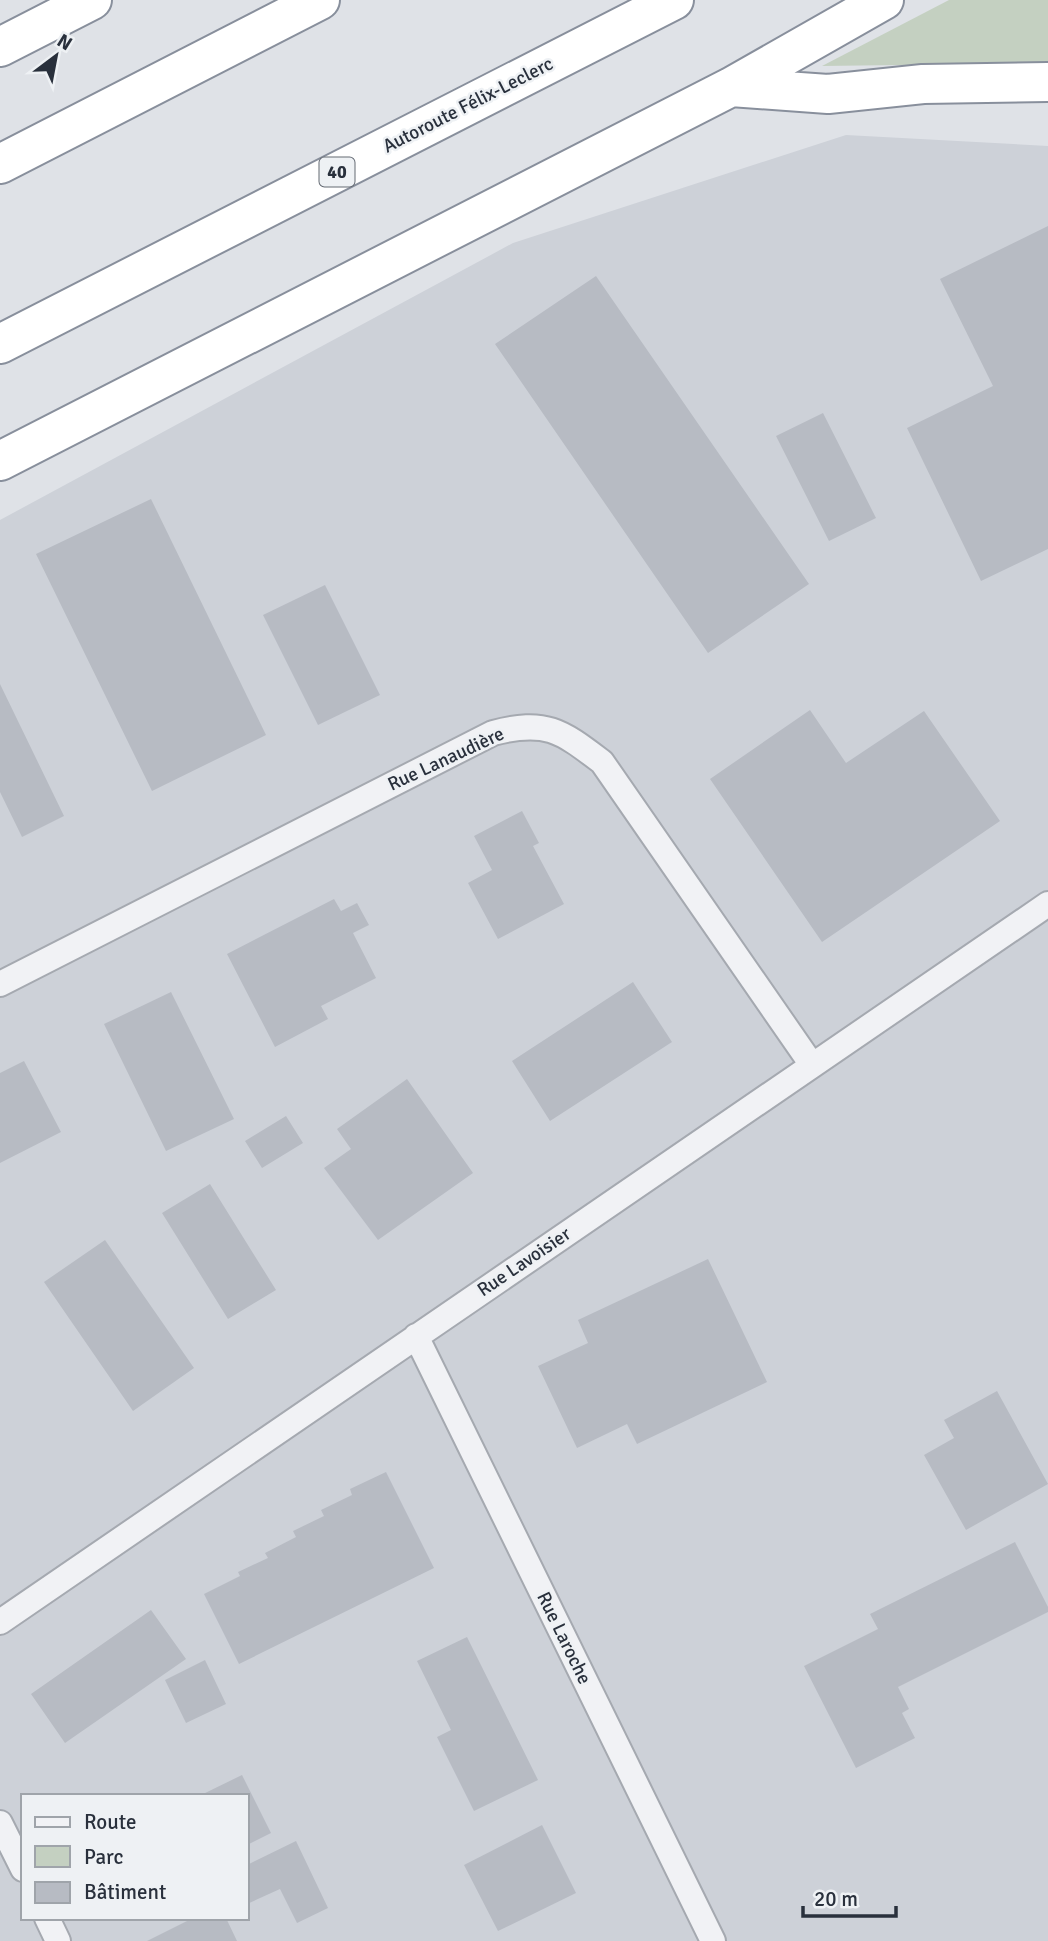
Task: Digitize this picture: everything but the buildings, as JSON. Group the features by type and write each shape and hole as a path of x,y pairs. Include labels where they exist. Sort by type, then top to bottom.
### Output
{"highway":[{"path":"0,47 92,0"},
{"path":"0,164 320,0"},
{"name":"Autoroute Félix-Leclerc","path":"0,344 674,0"},
{"path":"0,461 731,87 884,0"},
{"path":"731,87 828,94 923,84 1048,82"}],"street":[{"name":"Rue Lanaudière","path":"0,984 493,733 518,726 548,728 571,738 602,762 812,1065"},
{"name":"Rue Lavoisier","path":"0,1622 1048,904"},
{"name":"Rue Laroche","path":"416,1336 713,1941"},
{"path":"0,1823 21,1865"},
{"path":"48,1920 58,1941"}],"shaded area":[{"path":"846,135 1048,146 1048,1941 0,1941 0,520 513,243"}],"green space":[{"path":"949,0 1048,0 1048,63 822,66"}]}
